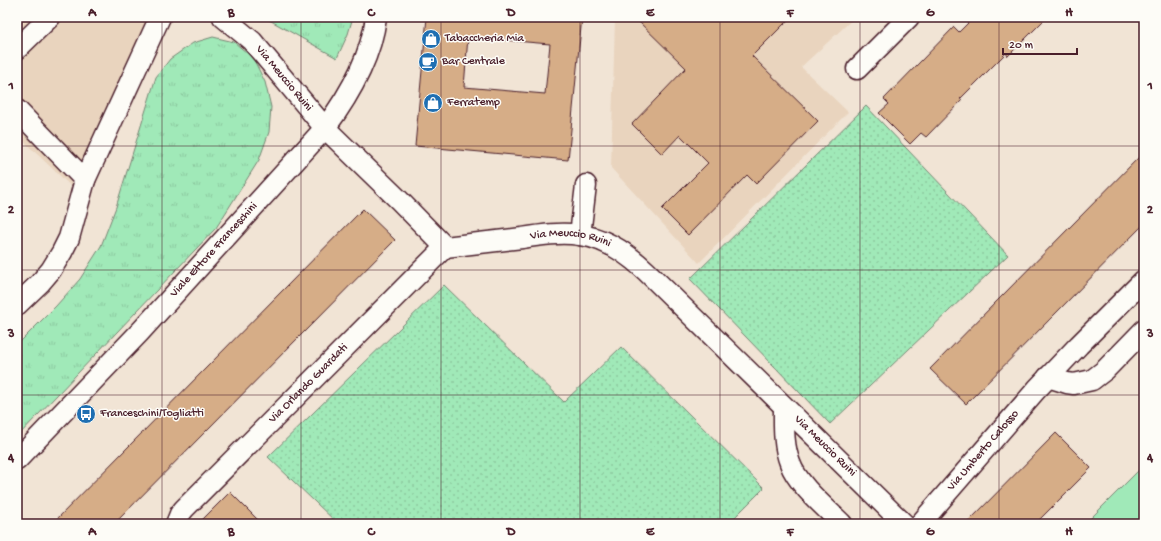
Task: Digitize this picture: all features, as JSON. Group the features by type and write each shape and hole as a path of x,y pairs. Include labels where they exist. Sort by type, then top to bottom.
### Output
{"street":[{"path":"17,49 50,17"},
{"path":"17,304 52,270 69,238 85,180 160,17"},
{"name":"Via Meuccio Ruini","path":"223,17 252,41 325,128 445,247 546,235 568,234 590,237 607,243 628,255 638,263 904,524"},
{"name":"Viale Ettore Franceschini","path":"17,460 140,332 336,115 359,74 369,49 376,17"},
{"path":"857,69 909,17"},
{"path":"17,110 85,180"},
{"path":"580,235 586,185"},
{"name":"Via Orlando Guardati","path":"176,524 184,509 445,247"},
{"name":"Via Umberto Calosso","path":"920,524 1048,377 1144,280"},
{"path":"1048,377 1074,384 1092,380 1105,370 1144,330"},
{"path":"784,407 784,436 790,464 800,480 842,524"}],"shaded area":[{"path":"17,17 153,17 77,192 17,135"},
{"path":"615,17 855,17 801,67 848,112 699,263 611,168"}],"green space":[{"path":"264,17 353,17 348,34 337,58"},
{"path":"213,37 234,42 253,58 265,82 271,107 269,132 259,160 216,228 17,437 17,345 56,306 80,279 101,246 116,207 156,77 170,59 193,43"},
{"path":"866,106 1008,255 830,424 690,279"},
{"path":"444,285 564,402 621,347 764,488 728,524 338,524 268,457"},
{"path":"1144,465 1144,524 1085,524"}],"building":[{"path":"427,17 582,17 568,160 415,146","holes":["468,37 550,44 545,94 464,87"]},
{"path":"634,17 791,17 752,56 818,121 756,184 747,175 688,235 662,209 708,163 680,135 662,154 632,124 686,68"},
{"path":"974,17 1047,17 1008,56 1006,53 960,99 962,100 926,137 921,133 910,144 879,113 889,104 884,99 954,27 959,32"},
{"path":"1144,152 1144,224 966,404 930,369"},
{"path":"363,209 395,240 114,524 52,524"},
{"path":"1056,433 1091,468 1035,524 966,524"},
{"path":"230,492 262,524 198,524"}],"place":[{"name":"Tabaccheria Mia","path":"431,39"},
{"name":"Bar Centrale","path":"428,62"},
{"name":"Ferratemp","path":"433,103"},
{"name":"Franceschini/Togliatti","path":"86,414"}]}
